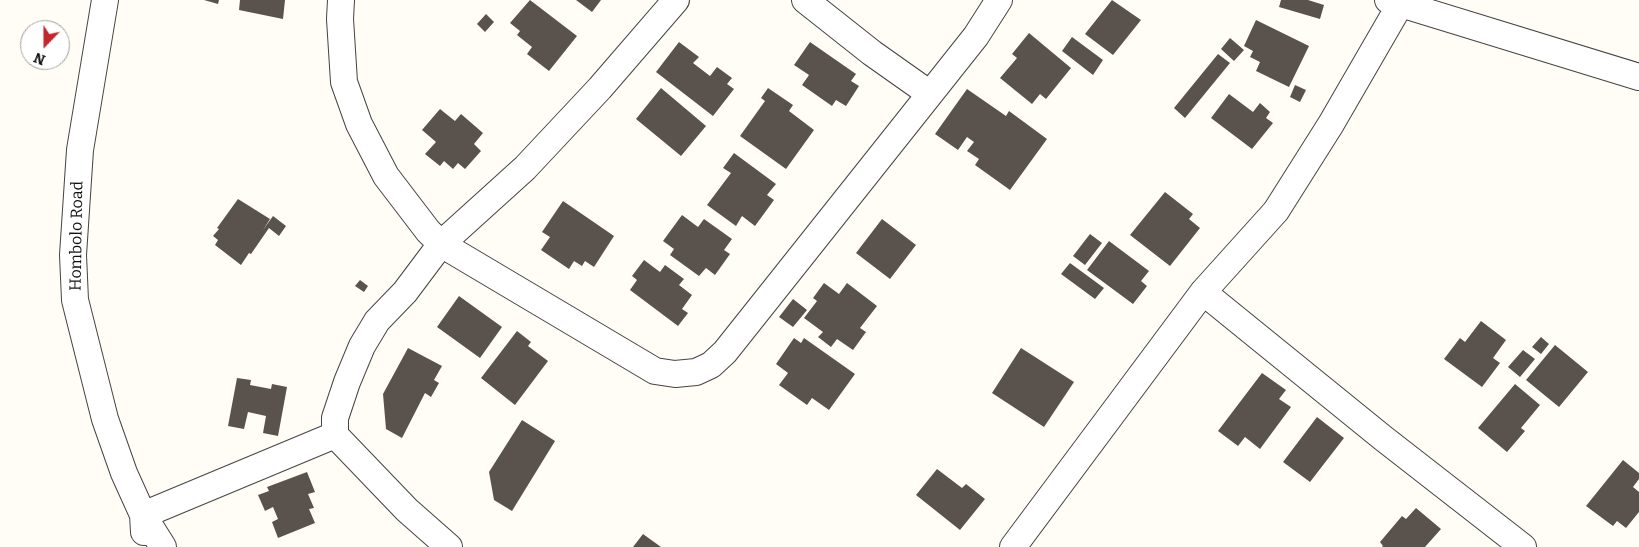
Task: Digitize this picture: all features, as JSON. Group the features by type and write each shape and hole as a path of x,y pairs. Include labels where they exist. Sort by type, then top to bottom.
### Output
{"street":[{"name":"Hombolo Road","path":"106,0 80,150 73,255 76,300 105,420 124,473 143,515 163,547"},
{"path":"341,0 340,19 344,82 359,124 386,176 415,216 441,244 656,371 675,374 696,372 711,365 725,352 976,36 999,0"},
{"path":"449,547 407,510 335,435 335,418 347,382 362,346 377,321 405,292 441,244 525,168 600,88 676,0"},
{"path":"805,0 872,53 930,94"},
{"path":"1013,547 1204,292 1276,211 1331,124 1394,2 1526,44 1639,77"},
{"path":"1204,292 1383,438 1523,547"},
{"path":"144,547 143,515 335,435"}],"building":[{"path":"204,0 219,0 218,4"},
{"path":"240,0 285,0 283,19 239,10"},
{"path":"530,0 577,36 549,71 527,54 532,47 517,35 520,31 510,23"},
{"path":"576,0 601,0 592,12"},
{"path":"1112,0 1141,20 1113,55 1085,34"},
{"path":"1281,0 1308,0 1324,5 1320,19 1279,7"},
{"path":"486,14 494,22 485,32 477,24"},
{"path":"1256,20 1309,46 1289,87 1256,71 1260,62 1250,57 1253,51 1244,46"},
{"path":"1029,33 1071,68 1046,99 1040,94 1032,104 1000,78 1017,58 1012,54"},
{"path":"1072,37 1103,60 1093,75 1062,51"},
{"path":"1230,38 1244,50 1234,61 1221,49"},
{"path":"679,42 699,57 693,63 710,76 717,67 732,78 727,84 734,89 713,116 656,72"},
{"path":"810,42 856,74 851,81 859,86 846,106 836,100 832,106 802,85 809,75 794,65"},
{"path":"1218,54 1230,63 1185,118 1174,108"},
{"path":"1295,85 1306,90 1300,102 1290,97"},
{"path":"661,88 706,126 681,156 636,119"},
{"path":"768,88 793,105 789,111 814,130 786,169 740,136 765,101 761,98"},
{"path":"967,89 1006,116 1009,111 1047,139 1010,190 975,165 979,159 967,151 974,142 967,137 958,150 935,134"},
{"path":"1229,94 1253,112 1260,103 1270,112 1266,118 1273,123 1252,149 1211,118"},
{"path":"440,109 455,121 461,114 483,133 474,144 481,151 465,169 458,163 453,169 444,161 440,166 425,154 436,142 422,130"},
{"path":"734,153 776,184 767,195 774,200 755,226 742,216 736,226 707,205 731,173 723,168"},
{"path":"1165,192 1193,214 1189,219 1200,228 1170,266 1130,235"},
{"path":"238,199 270,219 263,230 273,216 286,226 279,236 269,228 241,265 215,245 218,240 213,236"},
{"path":"563,201 614,236 594,267 585,261 582,266 574,261 569,269 541,250 550,237 542,232"},
{"path":"682,215 698,227 704,219 732,239 724,250 730,254 715,275 706,268 699,276 670,255 674,249 663,241"},
{"path":"882,219 916,245 890,279 856,253"},
{"path":"1090,234 1102,243 1085,265 1073,256"},
{"path":"1109,241 1149,271 1141,281 1147,286 1133,304 1087,270"},
{"path":"644,260 660,272 665,265 684,279 679,285 692,295 682,309 688,313 678,326 630,290 637,280 632,276"},
{"path":"1070,263 1104,288 1095,299 1061,274"},
{"path":"360,280 368,286 364,292 355,286"},
{"path":"824,283 839,294 847,283 877,306 860,328 866,332 853,350 837,339 831,347 818,337 823,332 804,318 817,301 813,298"},
{"path":"459,296 502,327 480,358 437,327"},
{"path":"793,299 807,310 793,327 779,317"},
{"path":"1481,321 1506,340 1493,358 1500,363 1482,387 1444,359 1460,338 1465,342"},
{"path":"517,331 531,342 528,346 548,361 515,405 481,378"},
{"path":"1541,337 1549,344 1541,354 1532,347"},
{"path":"794,338 801,343 804,338 855,374 829,410 812,398 807,405 779,385 788,373 776,364"},
{"path":"1555,345 1588,372 1559,407 1526,380"},
{"path":"408,348 442,366 434,380 439,383 431,397 425,393 402,438 386,429 383,394"},
{"path":"1021,348 1074,382 1044,427 992,393"},
{"path":"1523,350 1535,359 1520,377 1508,367"},
{"path":"1262,373 1286,390 1279,399 1291,407 1260,449 1245,437 1238,446 1218,431"},
{"path":"237,378 251,380 250,385 271,389 272,384 287,387 278,436 263,433 266,416 248,412 244,429 228,426"},
{"path":"1515,384 1540,405 1521,428 1525,431 1507,452 1478,428"},
{"path":"1317,417 1344,438 1310,482 1283,462"},
{"path":"522,420 555,441 512,511 494,500 489,472"},
{"path":"1623,460 1639,473 1639,479 1633,487 1639,492 1639,512 1626,528 1617,521 1613,526 1586,506"},
{"path":"937,469 962,488 966,484 985,499 960,530 916,495"},
{"path":"307,472 315,492 308,494 314,508 309,509 315,523 278,538 272,522 278,519 273,507 265,511 258,495 269,491 267,487"},
{"path":"1416,508 1441,529 1425,547 1382,547 1380,542 1402,516 1406,519"},
{"path":"643,534 661,547 633,547"}]}
